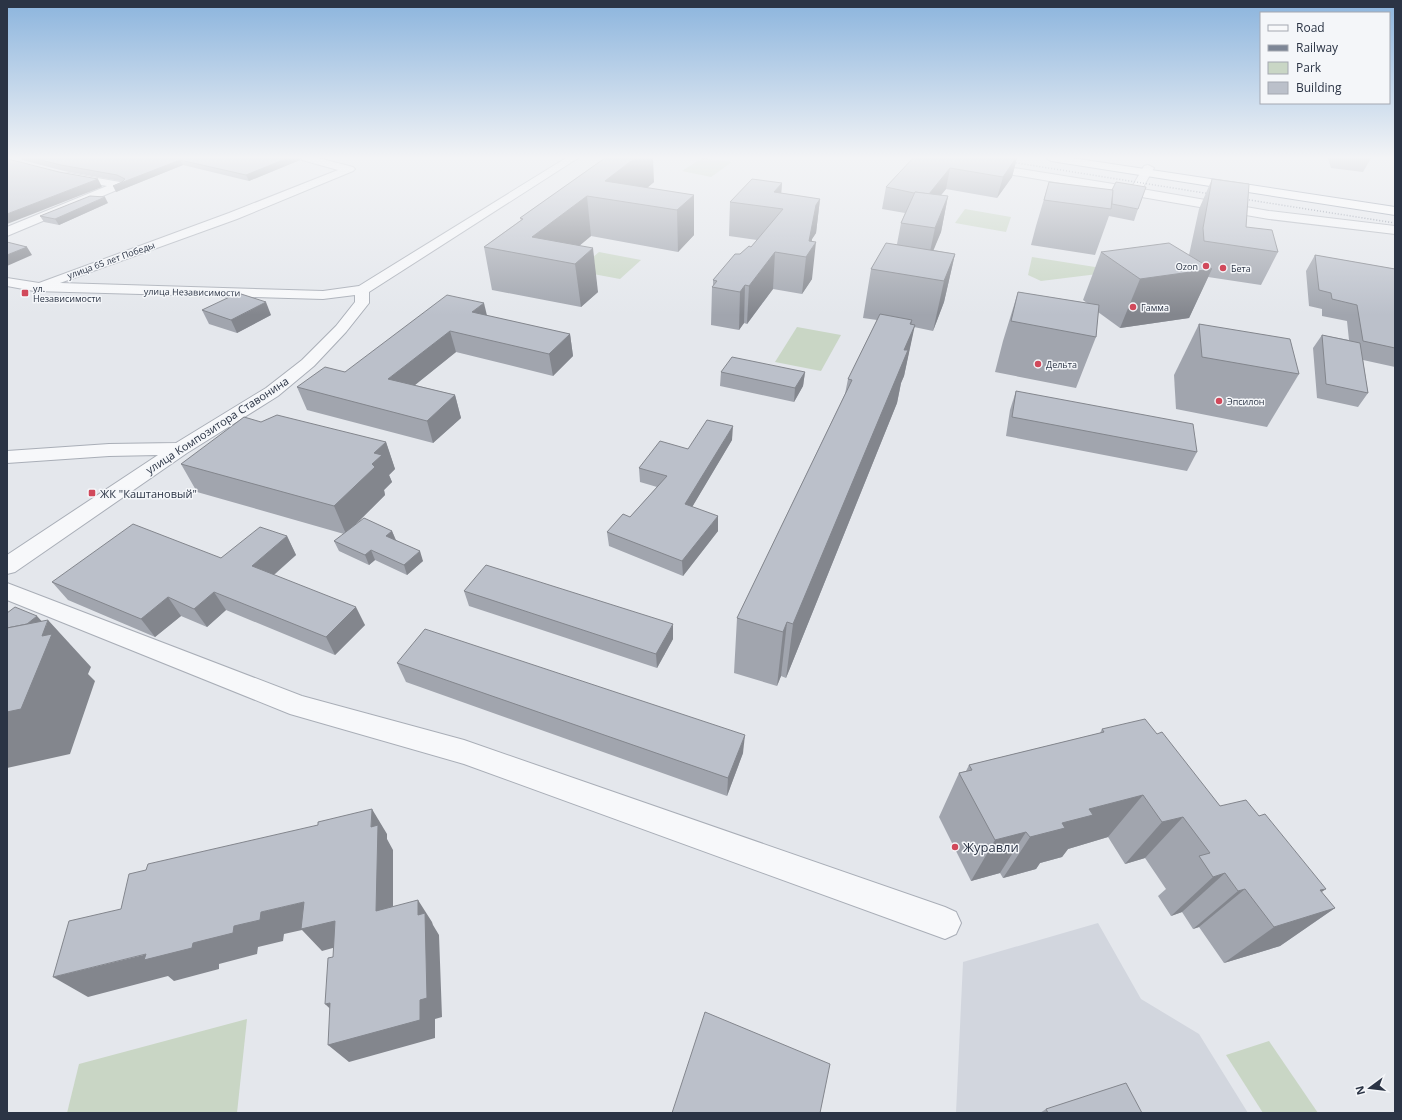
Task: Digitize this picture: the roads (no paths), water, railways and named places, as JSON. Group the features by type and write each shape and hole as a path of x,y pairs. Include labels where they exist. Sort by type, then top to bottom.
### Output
{"street":[{"path":"7,232 59,210"},
{"name":"улица 65 лет Победы","path":"7,295 34,287 247,210"},
{"path":"369,286 488,210"},
{"path":"1248,210 1395,230"},
{"name":"улица Независимости","path":"7,282 34,287 323,295 369,286"},
{"name":"улица Композитора Ставонина","path":"7,566 180,449 272,392 308,363 341,329 362,303 369,286"},
{"path":"7,457 109,450 180,449"},
{"path":"7,591 299,706 464,752 945,923"}],"railway":[{"path":"1315,210 1395,223"}],"place":[{"name":"Ozon","path":"1206,266"},
{"name":"Бета","path":"1223,268"},
{"name":"ул. Независимости","path":"25,293"},
{"name":"Гамма","path":"1133,307"},
{"name":"Дельта","path":"1038,364"},
{"name":"Эпсилон","path":"1219,401"},
{"name":"ЖК \"Каштановый\"","path":"92,493"},
{"name":"Журавли","path":"955,847"}]}
